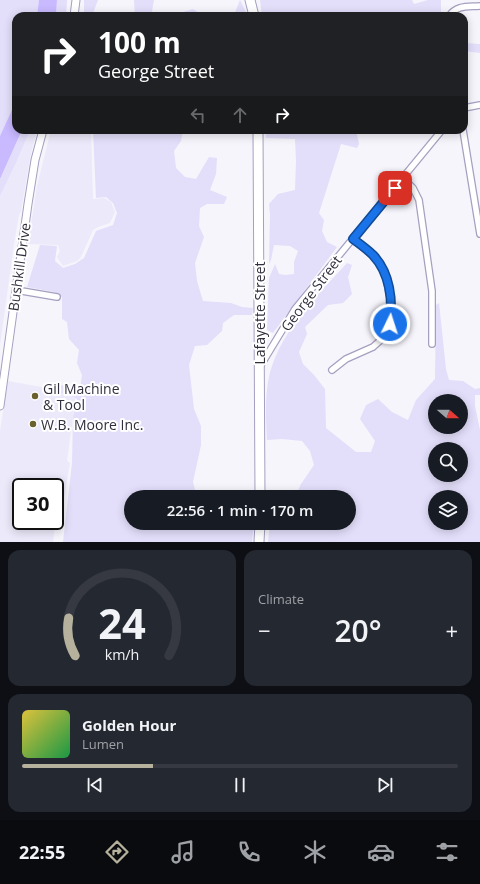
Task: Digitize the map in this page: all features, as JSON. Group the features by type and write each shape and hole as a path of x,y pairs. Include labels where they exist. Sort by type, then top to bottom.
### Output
{"main road":[{"path":"250,0 253,12"},
{"name":"Lafayette Street","path":"258,134 260,490"},
{"path":"259,542 260,530"}],"street":[{"path":"74,12 76,0"},
{"path":"452,12 461,7 480,6"},
{"path":"468,107 480,105"},
{"name":"Bushkill Drive","path":"0,406 30,186 42,134"},
{"name":"George Street","path":"259,367 295,309 439,134"},
{"path":"464,134 480,234"},
{"path":"404,178 413,188 419,200 432,291 432,344"},
{"path":"332,370 346,359 373,347 383,338 390,324 392,309 386,276 380,264 372,255 353,239"},
{"path":"16,290 57,297"}],"shaded area":[{"path":"0,0 39,0 38,12 12,12 12,110 0,136"},
{"path":"39,0 57,0 56,12 38,12"},
{"path":"57,0 67,0 66,12 56,12"},
{"path":"84,0 98,0 94,12 84,12"},
{"path":"134,0 154,0 152,12 135,12"},
{"path":"240,0 246,12 235,12"},
{"path":"260,0 412,0 414,4 428,0 441,0 441,12 262,12"},
{"path":"193,9 198,12 183,12"},
{"path":"468,43 480,44 480,53 468,52"},
{"path":"12,110 12,134 20,134 0,179 0,136"},
{"path":"20,134 28,134 0,196 0,179"},
{"path":"28,134 36,134 14,244 0,345 0,196"},
{"path":"50,134 91,134 93,199 104,198 111,202 115,212 110,223 93,230 81,257 77,261 63,266 57,257 60,251 58,245 28,244 37,186"},
{"path":"93,134 182,134 181,141 174,151 176,168 185,177 196,179 209,157 217,158 216,174 210,190 227,197 224,204 207,204 200,208 199,226 204,237 195,263 197,281 203,301 231,303 242,307 253,308 252,315 234,315 223,323 222,331 207,345 195,346 189,365 194,409 201,426 201,445 193,482 195,490 124,490 124,530 253,530 252,542 63,542 72,463 73,417 77,399 70,394 52,393 50,386 61,385 80,388 82,375 77,363 79,350 69,339 67,322 62,319 62,297 54,292 27,287 40,245 57,246 55,261 63,268 75,264 84,258 96,231 113,225 117,213 113,203 106,197 96,198"},
{"path":"266,134 357,134 359,144 357,148 341,144 319,213 324,220 322,231 327,242 337,247 273,333 267,330 269,278 275,264 279,274 294,274 294,262 298,251 290,246 274,245 269,264 269,204 278,194 295,190 296,161 295,139 266,138"},
{"path":"347,263 352,265 348,277 352,294 343,303 328,305 305,327 307,334 299,352 303,364 325,389 326,428 356,452 371,452 375,441 360,419 366,405 378,399 392,412 408,420 416,400 435,379 436,305 439,303 446,369 449,380 463,381 475,389 480,388 480,395 475,395 475,406 480,430 480,542 268,542 269,530 356,530 356,490 298,490 314,465 310,451 302,441 282,439 267,440 266,396 272,365 279,348 288,333 310,303"},
{"path":"8,381 76,393 67,461 70,463 64,498 64,478 12,478 12,530 54,530 53,542 0,542 0,431"}],"place":[{"name":"Gil Machine & Tool","path":"35,396"},
{"name":"W.B. Moore Inc.","path":"33,424"}],"route":[{"path":"390,324 392,309 386,276 380,264 372,255 353,239 395,188"}]}
